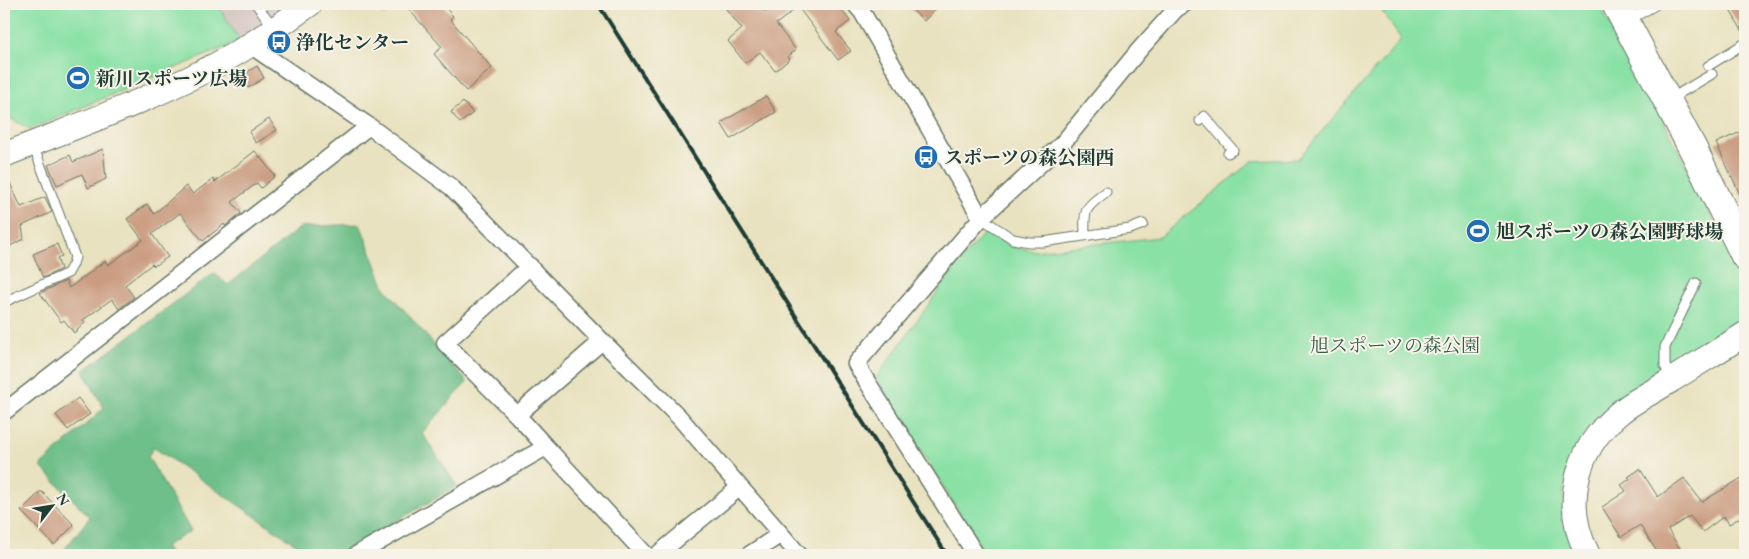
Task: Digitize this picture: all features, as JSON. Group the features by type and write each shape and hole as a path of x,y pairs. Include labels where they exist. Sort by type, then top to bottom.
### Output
{"highway":[{"path":"1622,13 1745,256"}],"street":[{"path":"4,155 154,94 204,71 250,46 310,4"},
{"path":"855,4 862,12 981,218"},
{"path":"976,555 856,364 981,218 1062,144 1140,49 1176,10 1184,4"},
{"path":"250,46 369,126 451,187 679,417 799,555"},
{"path":"4,412 369,126"},
{"path":"530,266 445,343 517,415 646,555"},
{"path":"1588,555 1578,532 1574,492 1578,472 1584,457 1595,440 1618,414 1745,334"},
{"path":"517,415 602,341"},
{"path":"356,555 546,447"},
{"path":"657,555 740,487"},
{"path":"749,555 780,534"}],"lane":[{"path":"256,4 275,29"},
{"path":"1622,13 1657,4"},
{"path":"1667,100 1742,45"},
{"path":"1200,121 1204,116 1233,150 1228,153"},
{"path":"4,302 68,273 75,257 32,143"},
{"path":"1085,236 1084,213 1090,205 1106,192"},
{"path":"981,218 1014,239 1029,242 1043,242 1130,229 1143,224"},
{"path":"1672,380 1665,366 1665,347 1696,283"}],"shaded area":[{"name":"浄化センター","path":"217,4 296,4 240,41"}],"green space":[{"name":"新川スポーツ広場","path":"4,4 217,4 240,41 30,129 4,115"},
{"name":"旭スポーツの森公園","path":"1377,4 1598,4 1642,78 1745,284 1745,326 1572,457 1563,493 1567,533 1576,555 986,555 876,378 959,262 987,230 1009,246 1034,251 1160,237 1252,161 1298,159 1401,39"},
{"path":"360,224 385,288 467,382 422,433 457,486 338,555 312,555 153,447 148,457 191,531 165,546 170,555 60,555 90,517 40,466 104,408 83,371 214,273 228,285 301,227"}],"building":[{"path":"404,4 442,4 453,16 450,19 492,68 466,91 434,54 442,47"},
{"path":"722,4 759,4 765,11 774,4 837,4 850,21 836,32 851,51 838,60 798,7 776,24 796,50 787,57 790,59 775,71 760,52 745,63 728,41 742,29"},
{"path":"906,4 940,4 924,21"},
{"path":"1726,4 1745,4 1745,35"},
{"path":"257,66 264,78 248,88 241,76"},
{"path":"766,96 776,112 731,139 721,123"},
{"path":"463,102 473,113 460,123 451,112"},
{"path":"269,119 277,130 256,143 249,132"},
{"path":"1745,130 1745,205 1716,143"},
{"path":"103,149 106,179 88,188 82,174 57,185 48,165 70,155 73,162"},
{"path":"255,151 275,176 261,188 257,183 232,202 241,213 203,241 180,213 152,234 168,257 154,266 152,264 125,285 134,297 119,309 112,299 83,320 85,323 74,333 64,320 61,322 40,293 66,281 69,288 105,261 108,265 143,240 127,219 147,204 154,214 186,186 193,194 213,179 215,182"},
{"path":"4,170 21,207 45,197 52,212 22,226 24,239 4,249"},
{"path":"57,244 62,256 57,258 61,269 43,278 33,254"},
{"path":"78,398 90,414 68,430 56,415"},
{"path":"1640,469 1658,497 1684,478 1702,502 1745,476 1745,515 1729,524 1724,516 1703,532 1690,516 1668,530 1684,555 1659,555 1640,525 1621,537 1602,507 1626,491 1621,485 1630,479 1628,477"},
{"path":"41,491 74,525 54,545 21,511"}],"railway":[{"path":"598,4 947,555"}],"place":[{"name":"浄化センター","path":"279,42"},
{"name":"新川スポーツ広場","path":"78,78"},
{"name":"スポーツの森公園西","path":"926,157"},
{"name":"旭スポーツの森公園野球場","path":"1478,231"}]}
